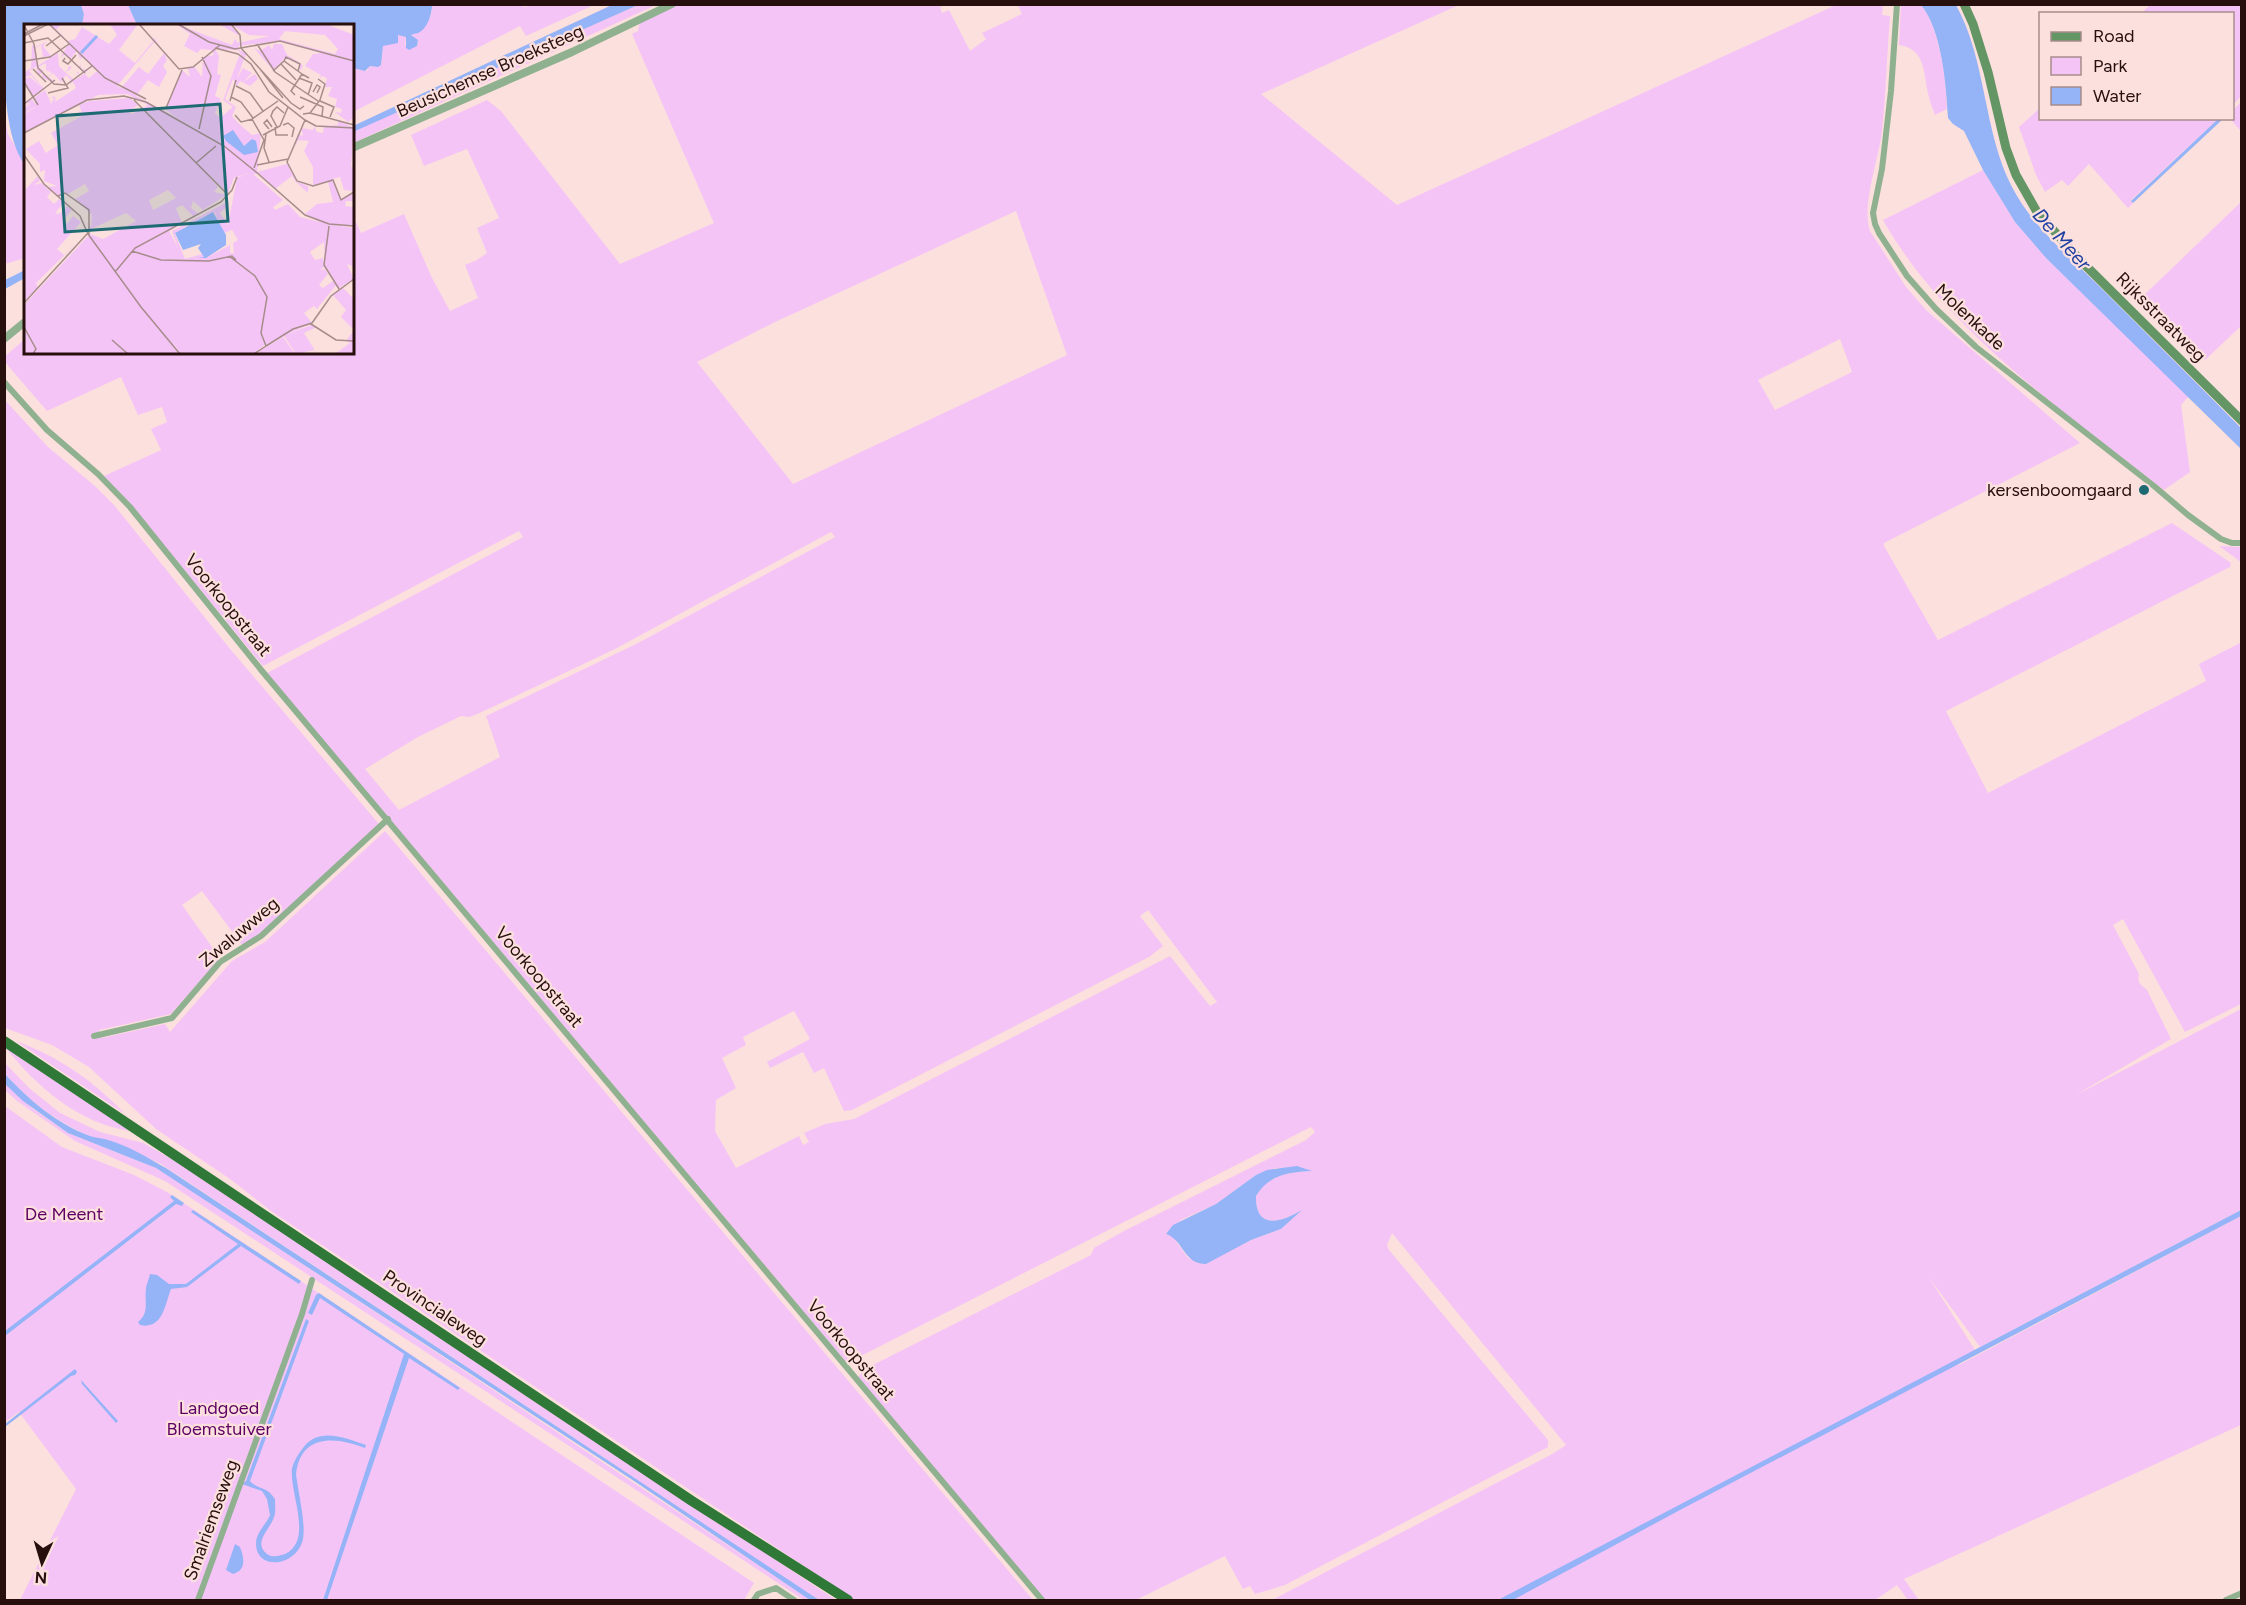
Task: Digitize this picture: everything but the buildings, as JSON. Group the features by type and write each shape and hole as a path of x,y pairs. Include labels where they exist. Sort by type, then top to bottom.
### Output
{"highway":[{"name":"Provincialeweg","path":"4,1041 692,1501 848,1600"}],"main road":[{"name":"Rijksstraatweg","path":"1964,4 1973,24 1988,72 2006,148 2016,175 2037,212 2081,261 2241,421"}],"street":[{"name":"Beusichemse Broeksteeg","path":"354,147 572,52 672,4"},
{"name":"Molenkade","path":"1897,4 1885,147 1873,213 1875,224 1885,242 1907,276 1936,309 1976,347 2188,515 2221,539 2241,543"},
{"path":"4,339 24,323"},
{"name":"Voorkoopstraat","path":"4,382 47,430 98,474 130,507 262,671 1042,1600"},
{"name":"Zwaluwweg","path":"94,1036 172,1018 220,962 261,936 388,819"},
{"name":"Smalriemseweg","path":"198,1600 312,1280"},
{"path":"754,1600 758,1594 776,1588 794,1600"},
{"path":"2226,1600 2241,1593"}],"green space":[{"path":"515,4 525,7 534,4 594,5 526,36 520,26 354,111 354,68 367,71 369,66 381,65 383,46 397,40 398,35 406,37 405,45 417,46 418,40 411,35 420,29 431,16 432,5"},
{"path":"81,5 128,5 137,24 82,24 84,14"},
{"path":"638,5 656,5 354,143 354,131"},
{"path":"678,5 945,5 940,7 942,13 949,10 970,51 986,39 982,33 1022,14 1018,5 1459,5 1261,94 1397,205 1836,5 1883,5 1882,15 1890,16 1882,131 1869,196 1870,231 1906,287 1927,311 2080,443 1884,543 1938,640 2172,523 2231,563 2230,567 1946,711 1988,793 2206,681 2199,664 2242,642 2241,1004 2185,1032 2123,919 2113,925 2139,974 2139,982 2147,990 2171,1039 2074,1096 2241,1009 2241,1210 1980,1347 1928,1276 1975,1350 1957,1366 2241,1216 2241,1425 1904,1579 1919,1600 1908,1600 1897,1585 1875,1600 1272,1600 1566,1445 1392,1233 1387,1245 1389,1250 1548,1440 1548,1447 1285,1585 1255,1594 1250,1586 1243,1589 1225,1556 1136,1600 1045,1600 858,1377 865,1369 1091,1255 1094,1248 1122,1232 1306,1140 1315,1132 1311,1127 847,1363 267,673 523,537 519,531 263,666 127,500 104,476 161,450 151,429 167,422 162,407 138,415 121,377 47,411 5,362 4,357 24,340 24,354 354,354 354,218 361,233 404,214 432,278 450,311 478,298 465,265 487,253 477,228 499,218 467,149 424,166 411,135 487,100 501,111 620,264 714,223 632,34 638,31 640,22","holes":["1016,211 1067,355 793,484 697,362 773,323","1840,339 1852,372 1775,410 1758,380","831,532 835,537 636,644 486,716 500,757 399,810 365,769 418,737 461,716 470,717 484,711 615,649","1148,910 1217,1002 1210,1006 1170,956 854,1119 825,1124 804,1133 809,1142 803,1145 799,1136 736,1168 715,1131 716,1100 736,1088 722,1058 746,1045 743,1037 794,1011 810,1039 767,1062 770,1068 803,1052 814,1073 824,1068 844,1111 852,1110 1149,957 1163,946 1140,916","1276,1168 1310,1171 1294,1172 1272,1179 1256,1196 1259,1214 1264,1219 1276,1220 1299,1212 1281,1229 1251,1240 1202,1264 1188,1258 1173,1237 1166,1234 1181,1220 1216,1204 1256,1175"]},
{"path":"1901,5 1921,5 1933,27 1943,69 1947,109 1935,115 1919,57 1908,47 1899,45"},
{"path":"2150,5 2241,5 2241,96 2234,104 2234,12 2142,12"},
{"path":"2241,102 2241,131 2231,120 2234,120 2234,109"},
{"path":"2039,109 2039,120 2217,120 2131,200 2133,203 2128,208 2089,164 2068,186 2062,180 2045,192 2036,175 2019,127"},
{"path":"4,114 8,134 24,162 24,258 5,264"},
{"path":"1983,170 2015,222 2046,258 2189,396 2181,405 2190,472 2164,490 2048,400 1973,334 1909,260 1883,220"},
{"path":"2241,202 2241,326 2205,360 2141,298"},
{"path":"4,399 48,447 114,505 231,650 379,824 256,937 242,945 202,891 182,905 220,958 171,1014 99,1030 102,1038 165,1024 170,1032 232,961 265,942 385,831 1033,1600 855,1600 271,1211 230,1179 156,1129 89,1067 52,1045 5,1028"},
{"path":"2219,546 2241,547 2241,562"},
{"path":"16,1041 32,1047 75,1071 125,1114"},
{"path":"5,1047 130,1131 93,1120 60,1101 31,1076"},
{"path":"4,1062 29,1088 60,1113 100,1132 143,1143 177,1162 836,1600 818,1600 161,1164 86,1135 48,1113 5,1074"},
{"path":"4,1083 32,1108 68,1133 156,1168 180,1183 811,1600 804,1600 165,1181 75,1141 17,1101 5,1090"},
{"name":"Landgoed Bloemstuiver","path":"5,1106 62,1147 134,1175 167,1192 754,1583 744,1600 20,1600 76,1489 19,1412 5,1422"}],"water":[{"path":"614,4 638,5 354,132 354,126"},
{"path":"4,5 81,5 84,14 82,24 24,24 24,163 11,132 4,66"},
{"path":"128,5 432,5 425,27 419,33 411,35 418,40 417,46 409,50 406,48 406,37 398,35 398,43 383,46 381,65 370,66 365,71 354,68 354,24 137,24"},
{"path":"1921,5 1956,5 1974,49 1995,143 2012,187 2029,214 2039,227 2241,428 2241,449 2046,258 2015,222 1983,170 1964,131 1948,118 1942,58 1934,29"},
{"path":"2217,120 2222,120 2133,203 2131,201"},
{"path":"24,270 24,279 5,289 5,280"},
{"path":"5,1074 23,1093 55,1118 90,1136 131,1149 166,1168 819,1600 810,1600 631,1479 156,1168 68,1133 23,1101 5,1084"},
{"path":"1297,1166 1312,1171 1295,1172 1273,1179 1256,1196 1260,1215 1271,1221 1286,1218 1302,1210 1281,1229 1251,1240 1206,1264 1193,1260 1177,1241 1166,1234 1173,1225 1216,1204 1256,1175 1267,1170"},
{"path":"172,1195 184,1203 182,1206 176,1204 5,1336 5,1331 174,1201 170,1197"},
{"path":"193,1210 301,1281 299,1284 241,1246 187,1287 171,1289 165,1308 158,1320 148,1326 140,1325 138,1322 145,1311 146,1287 150,1274 157,1275 169,1284 186,1284 238,1244 191,1212"},
{"path":"2241,1210 2241,1216 1513,1600 1498,1600"},
{"path":"319,1293 460,1388 458,1390 409,1358 327,1600 323,1600 404,1354 320,1298 312,1315 308,1313"},
{"path":"306,1319 309,1321 250,1481 269,1492 275,1499 274,1517 261,1545 267,1554 278,1556 285,1554 294,1547 298,1538 298,1515 292,1468 296,1458 309,1441 316,1437 333,1436 366,1445 365,1448 332,1441 312,1445 305,1451 299,1461 296,1474 303,1516 303,1539 293,1555 285,1560 269,1562 262,1559 256,1544 259,1532 270,1515 267,1499 262,1491 242,1484 246,1481"},
{"path":"75,1369 77,1372 75,1375 5,1427 5,1424"},
{"path":"81,1380 118,1421 116,1423 82,1384"},
{"path":"235,1544 240,1547 243,1563 241,1570 233,1574 226,1570"}],"waterway":[{"path":"770,1600 778,1600"}],"place":[{"name":"kersenboomgaard","path":"2144,490"}],"water label":[{"name":"De Meer","path":"2062,239"}],"park label":[{"name":"De Meent","path":"64,1214"}]}
